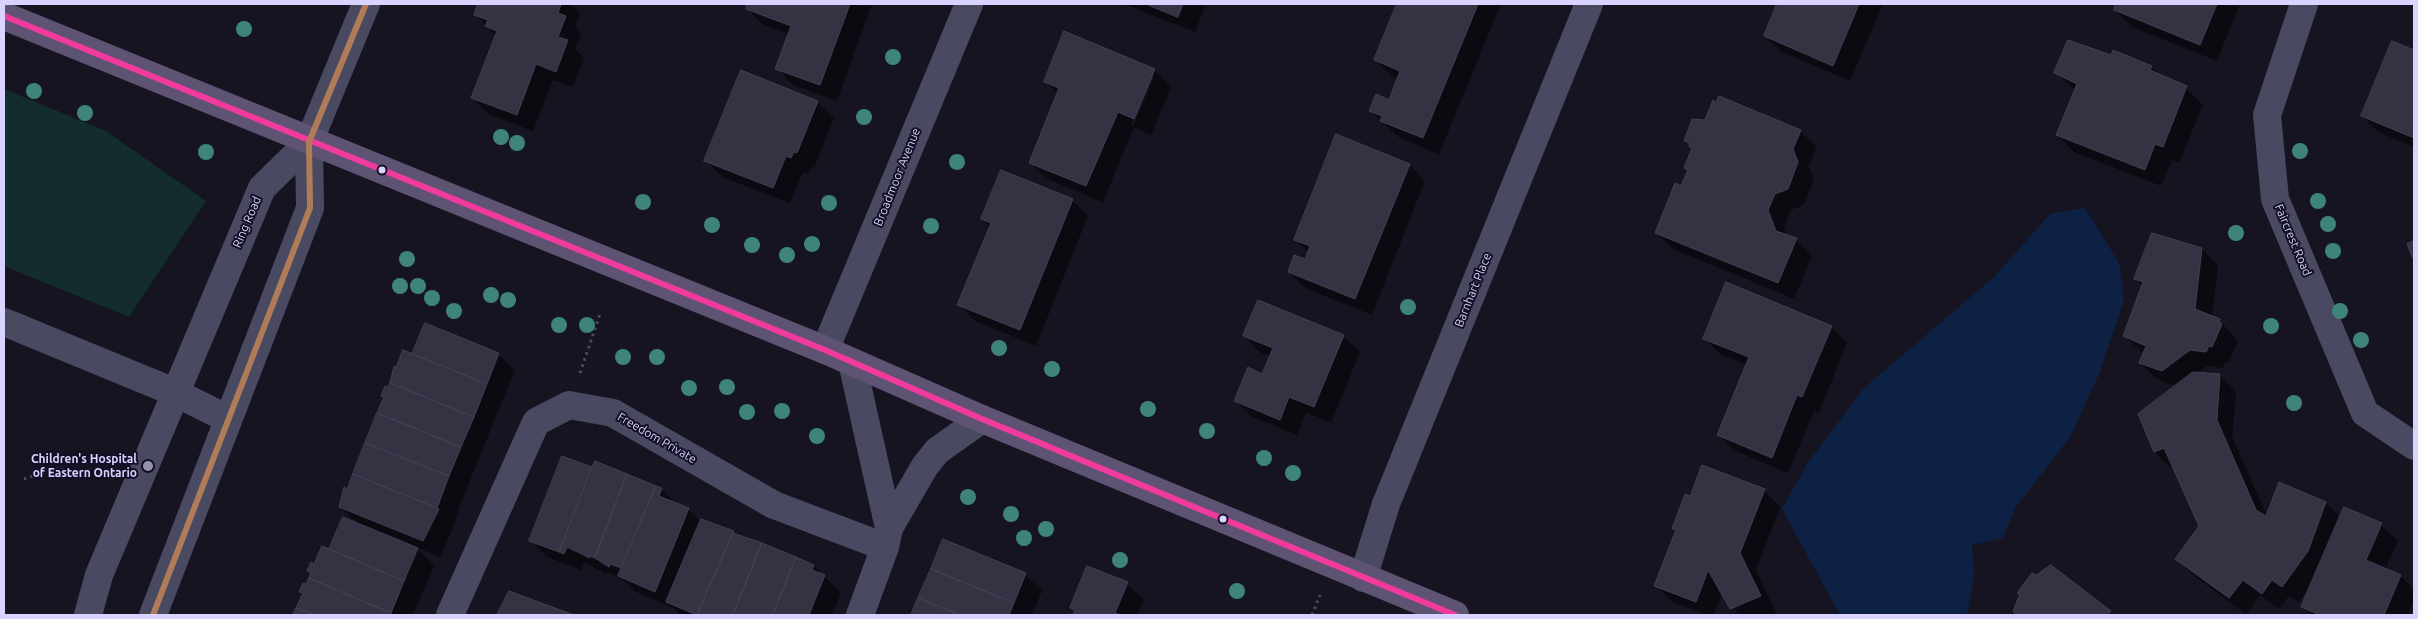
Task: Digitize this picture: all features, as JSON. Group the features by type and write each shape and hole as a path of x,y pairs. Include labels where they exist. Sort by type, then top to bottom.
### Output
{"main road":[{"path":"4,16 309,142 826,350 982,419 1455,615"}],"street":[{"path":"153,615 310,208 309,142 366,4"},
{"name":"Broadmoor Avenue","path":"826,350 968,4"},
{"name":"Barnhart Place","path":"1363,578 1386,504 1589,4"},
{"name":"Faircrest Road","path":"2304,4 2267,115 2276,199 2365,413 2414,446"},
{"name":"Ring Road","path":"88,615 99,575 174,392 262,188 309,142"},
{"path":"4,322 174,392 228,419"},
{"path":"852,362 887,537"},
{"path":"450,615 536,422 569,404"},
{"name":"Freedom Private","path":"569,404 612,413 774,505 887,537"},
{"path":"860,615 887,537 925,466 937,451 982,419"}],"path":[{"path":"569,404 600,314"},
{"path":"24,479 53,469 108,470"}],"green space":[{"path":"4,89 106,131 206,201 129,317 4,266"}],"water":[{"path":"2085,208 2119,263 2124,300 2099,374 2070,437 2016,507 2003,538 1972,545 1974,577 1967,615 1840,615 1782,509 1807,464 1864,388 1994,277 2050,214"}],"building":[{"path":"478,4 561,4 558,13 566,16 558,37 568,40 556,72 536,64 517,115 471,98 497,31 485,26 488,20 474,15"},
{"path":"747,4 850,4 820,85 775,69 791,26 746,9"},
{"path":"1146,4 1183,4 1178,17"},
{"path":"1397,4 1478,4 1423,138 1380,121 1382,116 1369,111 1376,94 1389,100 1400,71 1374,60"},
{"path":"1777,4 1859,4 1833,66 1764,36"},
{"path":"2116,4 2217,4 2200,45 2114,10"},
{"path":"1064,31 1155,69 1134,119 1118,112 1086,186 1029,163 1059,88 1044,82"},
{"path":"2068,40 2111,55 2113,50 2152,66 2150,70 2187,86 2163,147 2155,144 2145,170 2056,135 2077,84 2054,73"},
{"path":"2392,41 2414,50 2414,138 2361,116"},
{"path":"741,70 818,101 797,153 794,152 791,158 786,156 773,188 704,161"},
{"path":"1719,96 1801,130 1793,149 1798,162 1788,189 1775,194 1768,210 1776,231 1797,238 1778,283 1655,233 1675,183 1681,186 1688,170 1684,168 1692,148 1689,146 1690,143 1684,141 1692,119 1705,120 1713,100 1716,102"},
{"path":"1336,134 1410,164 1355,299 1288,272 1294,255 1305,259 1310,246 1294,240"},
{"path":"1001,170 1073,199 1020,330 957,305 991,223 981,219"},
{"path":"2152,233 2202,248 2195,309 2220,319 2219,322 2222,324 2212,347 2209,346 2206,352 2190,350 2162,371 2139,363 2146,346 2123,336 2143,282 2134,279"},
{"path":"2414,241 2414,261 2407,244"},
{"path":"1726,282 1832,326 1802,397 1797,395 1772,458 1717,435 1749,357 1703,339"},
{"path":"1258,300 1344,335 1314,407 1289,397 1280,420 1234,401 1248,367 1262,374 1273,348 1243,336"},
{"path":"425,323 499,353 487,384 412,354"},
{"path":"403,350 487,384 474,417 390,383 394,366 396,367"},
{"path":"2193,372 2220,374 2217,420 2256,510 2266,516 2279,482 2326,502 2308,551 2282,587 2272,580 2262,594 2243,580 2229,598 2175,559 2199,526 2164,448 2154,452 2138,414"},
{"path":"390,383 474,417 461,447 377,413 384,397 381,396 385,386 388,387"},
{"path":"377,413 461,447 449,476 365,443"},
{"path":"365,443 449,476 437,508 353,474"},
{"path":"562,456 592,467 559,552 529,541"},
{"path":"595,461 627,474 595,558 590,556 590,558 567,547 564,554 559,552"},
{"path":"1702,465 1765,489 1740,553 1761,596 1730,609 1708,570 1696,602 1654,586 1676,530 1672,529 1685,494 1690,496"},
{"path":"353,474 439,509 423,541 339,507 344,487 347,489"},
{"path":"627,474 656,486 621,568 610,564 609,567 595,558"},
{"path":"656,486 662,488 659,496 689,508 655,592 618,576"},
{"path":"2344,507 2382,523 2366,560 2401,575 2384,615 2320,615 2301,607"},
{"path":"343,517 418,548 404,581 329,549"},
{"path":"701,519 734,531 697,615 666,602"},
{"path":"733,533 762,543 733,615 697,615"},
{"path":"943,539 1026,573 1014,603 931,569"},
{"path":"762,543 796,557 773,615 733,615"},
{"path":"322,546 404,581 391,613 309,578 311,572 307,571 311,562 314,564"},
{"path":"796,557 814,565 812,570 825,575 809,615 773,615"},
{"path":"2051,565 2111,611 2108,615 2016,615 2013,611 2020,594 2017,593 2032,573 2036,575"},
{"path":"1087,566 1128,582 1115,613 1121,615 1073,615 1075,610 1070,608"},
{"path":"931,569 1014,603 1009,615 960,615 918,598"},
{"path":"309,578 391,613 390,615 315,615 296,608 303,593 299,592 303,583 306,584"},
{"path":"509,591 574,615 497,615"},
{"path":"918,598 960,615 911,615"},
{"path":"296,608 315,615 293,615"}],"transit line":[{"path":"153,615 310,208 309,142 366,4"},
{"path":"4,16 825,350 982,419 1455,615"}],"place":[{"name":"Children's Hospital of Eastern Ontario","path":"148,466"}]}
